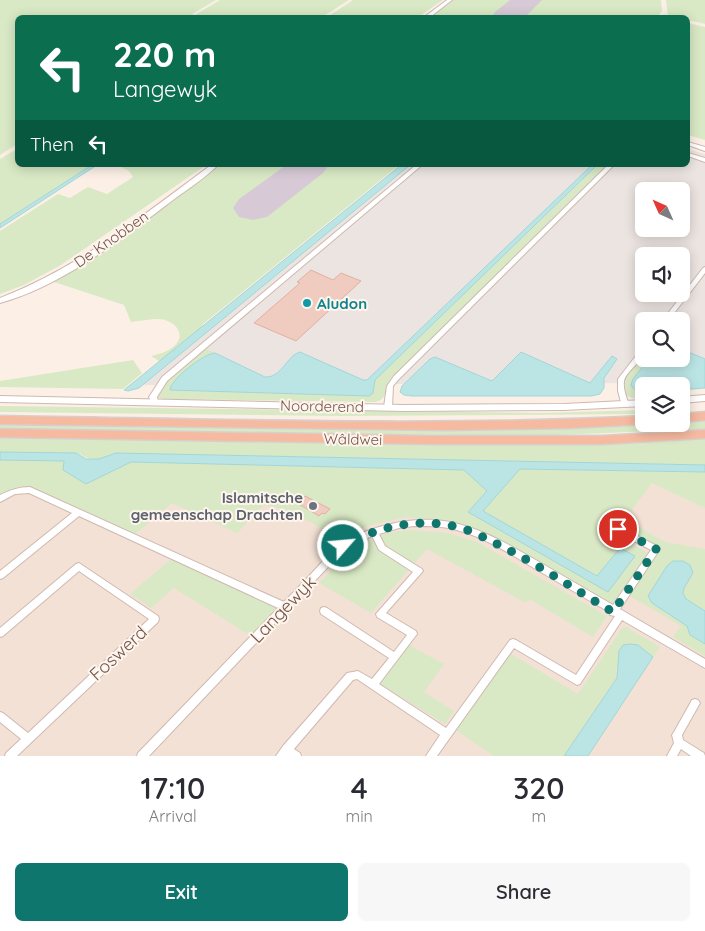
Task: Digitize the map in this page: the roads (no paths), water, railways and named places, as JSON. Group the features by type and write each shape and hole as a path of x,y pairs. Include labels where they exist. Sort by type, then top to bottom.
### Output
{"highway":[{"path":"690,417 705,416"},
{"name":"Wâldwei","path":"0,420 447,426 570,424 635,420"},
{"name":"Wâldwei","path":"0,433 432,440 602,440 705,434"}],"street":[{"path":"429,15 450,0"},
{"path":"690,145 705,149"},
{"path":"690,156 705,160"},
{"name":"De Knobben","path":"0,301 35,287 71,268 212,167"},
{"path":"154,402 153,397 164,379 417,167"},
{"path":"388,407 390,386 396,378 609,167"},
{"path":"672,312 705,269"},
{"path":"625,404 621,390 621,379 635,361"},
{"path":"690,399 705,398"},
{"name":"Noorderend","path":"0,399 388,407 553,407 635,403"},
{"path":"0,499 8,493 17,490 30,490 285,607"},
{"path":"0,576 79,512"},
{"name":"Langewyk","path":"142,756 343,546 374,532 402,525 422,523 458,527 514,552 705,664"},
{"path":"431,756 513,643 577,681 656,549 618,529"},
{"path":"373,685 413,634 380,614 419,571 382,548 374,532"},
{"name":"Foswerd","path":"0,633 79,566 155,618 10,756"},
{"path":"324,611 394,657"},
{"path":"296,756 284,753 350,676 358,675 447,734"},
{"path":"696,703 677,735 680,743 700,756"},
{"path":"0,716 27,738"},
{"path":"672,756 680,743"}],"water":[{"path":"89,167 94,167 0,228 0,224"},
{"path":"399,167 408,167 139,388 128,391 124,390"},
{"path":"590,167 595,167 375,380 373,393 369,396 170,390 175,380 188,368 203,357 215,353 265,377 276,374 295,354 300,352 363,380 367,380"},
{"path":"521,352 590,383 612,356 617,359 604,378 604,388 600,394 591,396 412,396 404,395 400,392 402,386 430,359 435,357 492,381"},
{"path":"690,353 705,359 705,388 690,389 690,377 635,377 635,390 631,385 633,379 643,367 690,367"},
{"path":"0,452 76,453 86,459 99,459 116,453 705,465 705,472 520,469 483,511 597,576 620,548 635,556 608,592 468,512 487,491 464,470 131,462 86,484 63,470 64,461 0,460"},
{"path":"673,561 683,561 690,565 693,573 683,593 686,599 705,611 705,644 690,635 687,626 652,603 648,596 667,566"},
{"path":"623,645 638,645 653,657 588,756 564,756 617,678 619,651"}],"place":[{"name":"Aludon","path":"307,303"},
{"name":"Islamitsche gemeenschap Drachten","path":"313,506"}]}
